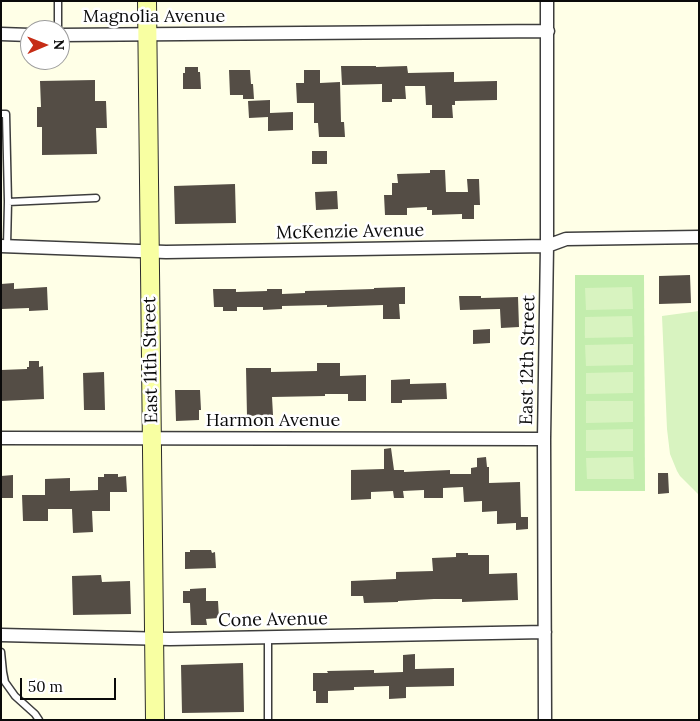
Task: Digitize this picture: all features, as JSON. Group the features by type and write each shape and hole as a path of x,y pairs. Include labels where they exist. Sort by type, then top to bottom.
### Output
{"main road":[{"name":"East 11th Street","path":"147,1 155,720"}],"street":[{"name":"East 12th Street","path":"545,720 544,439 547,246 547,1"},
{"name":"Magnolia Avenue","path":"70,35 548,31"},
{"path":"1,34 20,35"},
{"name":"McKenzie Avenue","path":"4,246 166,252 547,246 566,239 699,237"},
{"name":"Harmon Avenue","path":"1,438 544,439"},
{"name":"Cone Avenue","path":"1,635 170,640 544,632"}],"lane":[{"path":"58,1 58,20"},
{"path":"1,114 6,114 8,202 4,246"},
{"path":"8,202 96,198"},
{"path":"268,637 268,720"},
{"path":"1,652 5,682 15,696 39,720"}],"green space":[{"path":"575,275 644,275 645,491 575,491"},
{"path":"632,287 633,309 586,310 585,288"},
{"path":"699,311 699,495 680,476 670,454 667,429 662,316"},
{"path":"632,316 633,337 585,338 585,317"},
{"path":"633,344 633,365 586,366 585,345"},
{"path":"633,372 633,393 586,394 586,373"},
{"path":"586,401 633,401 633,422 586,423"},
{"path":"633,429 633,451 586,451 586,430"},
{"path":"633,457 634,479 587,479 586,458"}],"building":[{"path":"341,66 407,66 408,73 454,72 454,82 497,81 497,100 455,101 455,105 452,105 453,118 432,118 432,105 426,105 425,86 405,86 406,99 392,99 392,102 382,102 382,84 342,85"},
{"path":"185,67 198,67 201,89 183,89"},
{"path":"229,70 250,70 254,99 243,99 243,95 230,95"},
{"path":"304,70 320,70 320,83 340,82 341,122 344,122 345,137 319,137 318,123 314,123 314,103 297,103 296,83 304,83"},
{"path":"95,80 95,101 106,101 107,128 96,128 97,154 42,155 42,127 37,127 37,107 41,107 40,81"},
{"path":"270,100 270,113 293,112 293,130 268,131 268,117 249,118 248,101"},
{"path":"312,151 327,151 327,164 312,164"},
{"path":"430,170 445,170 446,192 468,192 467,179 479,179 480,205 474,205 474,219 462,219 462,214 432,215 432,210 427,210 427,207 407,208 407,215 385,215 384,195 392,195 392,183 398,183 397,174 430,173"},
{"path":"235,184 236,223 175,224 174,186"},
{"path":"337,191 338,209 316,210 315,192"},
{"path":"690,275 691,303 659,304 659,276"},
{"path":"14,283 14,289 47,287 48,310 29,311 29,308 1,309 1,284"},
{"path":"405,287 405,304 399,304 400,319 383,319 383,305 282,306 282,309 263,310 263,307 237,307 237,311 223,311 223,307 214,307 213,289 236,289 236,292 282,289 282,294 305,293 305,291"},
{"path":"459,296 481,296 481,298 518,297 519,327 501,328 500,309 460,310"},
{"path":"490,329 490,343 473,344 473,330"},
{"path":"29,361 39,361 39,367 43,366 44,399 1,401 1,370 27,369"},
{"path":"317,363 340,363 340,376 366,375 366,401 348,401 348,394 272,397 273,415 247,416 246,368 271,368 271,372 317,371"},
{"path":"104,372 105,410 84,410 83,373"},
{"path":"410,379 410,384 446,383 447,399 402,400 402,403 391,403 391,380"},
{"path":"175,390 200,390 201,410 199,410 199,420 176,421"},
{"path":"391,448 394,470 404,470 404,472 450,470 450,474 471,474 471,468 477,467 477,458 486,457 487,467 489,467 489,483 520,482 521,517 528,517 528,529 516,530 516,523 497,524 497,511 482,512 482,501 464,502 463,487 443,488 443,498 424,498 424,490 403,491 404,498 394,498 393,491 371,492 371,499 351,500 351,470 384,469 384,449"},
{"path":"658,473 668,473 669,493 658,494"},
{"path":"104,474 118,474 118,477 126,476 127,492 110,492 110,511 92,511 93,532 73,533 72,509 48,509 48,521 23,521 22,495 45,495 45,479 70,478 70,491 98,490 98,477 104,477"},
{"path":"13,475 13,498 1,498 1,476"},
{"path":"190,550 211,550 212,553 215,552 216,568 185,569 185,552 190,552"},
{"path":"456,553 489,555 489,574 517,573 518,600 462,602 462,599 434,599 364,603 363,596 351,596 351,581 396,579 396,572 433,571 432,558 456,557"},
{"path":"101,575 102,582 130,581 131,614 73,615 72,576"},
{"path":"206,588 206,601 218,601 219,618 206,619 207,625 191,625 190,603 183,603 183,591"},
{"path":"415,654 415,669 454,668 454,686 406,687 406,698 389,699 389,686 354,687 354,690 328,691 328,703 316,703 316,691 313,691 313,673 374,670 374,673 403,672 403,655"},
{"path":"243,663 244,712 182,713 181,665"}]}
